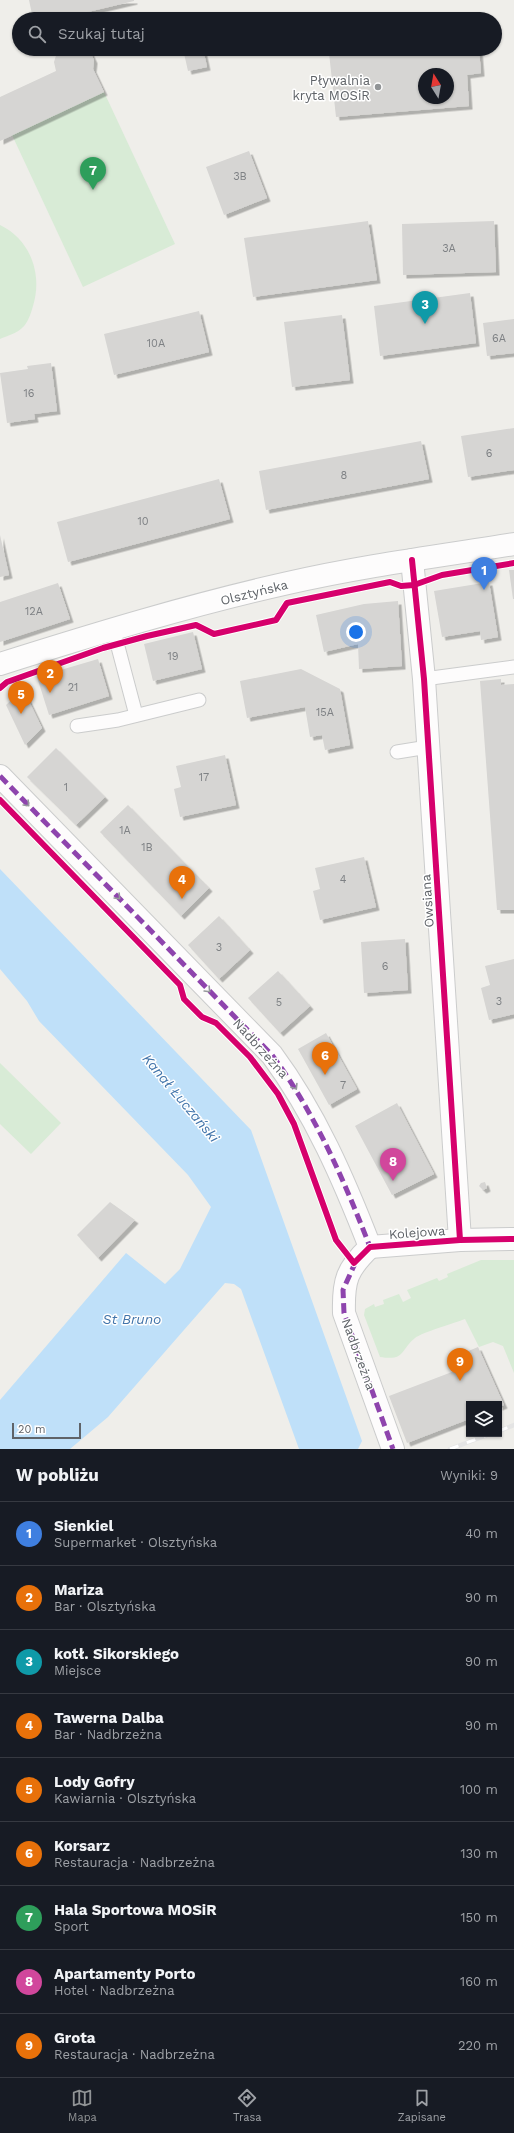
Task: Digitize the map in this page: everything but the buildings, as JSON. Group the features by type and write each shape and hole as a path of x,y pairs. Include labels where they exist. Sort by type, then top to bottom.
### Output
{"street":[{"name":"Olsztyńska","path":"0,664 143,619 289,583 412,560 514,544"},
{"name":"Owsiana","path":"412,560 424,679 460,1240"},
{"name":"Nadbrzeżna","path":"0,776 272,1055 306,1105 345,1182 370,1247 354,1263 343,1290 344,1313 393,1449"},
{"name":"Kolejowa","path":"370,1247 460,1240 514,1239"}],"lane":[{"path":"113,628 136,715"},
{"path":"424,679 514,667"},
{"path":"77,726 136,715 199,700"},
{"path":"397,752 428,747"}],"green space":[{"path":"104,92 175,244 83,287 12,135"},
{"path":"0,225 19,239 32,259 35,270 36,294 30,315 22,328 0,339"},
{"path":"0,1063 61,1123 31,1154 0,1124"},
{"path":"481,1260 514,1260 514,1373 503,1346 493,1342 479,1347 465,1319 432,1330 415,1338 399,1356 388,1358 380,1357 364,1315 365,1309 374,1304 375,1307 384,1304 383,1300 399,1294 403,1302 411,1298 407,1290 437,1278 439,1281 448,1277 447,1274"}],"water":[{"path":"0,869 251,1130 362,1441 358,1449 299,1449 241,1289 234,1284 225,1283 108,1417 70,1449 0,1449 0,1400 126,1253 165,1284 180,1269 211,1207 188,1175 39,1021 27,1001 0,969"}],"railway":[{"path":"502,1430 514,1425"},
{"path":"450,1449 482,1437"}],"marked path":[{"path":"0,776 272,1055 302,1100 339,1172 370,1247 368,1249"},
{"path":"356,1261 343,1290 344,1313 393,1449"}],"cycle path":[{"path":"412,560 424,679 460,1240"},
{"path":"0,688 7,682 103,648 147,636 196,625 214,634 276,620 287,603 390,582 401,586 414,585 442,575 514,563"},
{"path":"0,800 180,985 184,999 202,1017 216,1023 250,1057 278,1094 294,1124 336,1240 354,1263 370,1247 460,1240 514,1239"}],"place":[{"name":"Pływalnia kryta MOSiR","path":"378,87"},
{"name":"Hala Sportowa MOSiR","path":"93,190"},
{"name":"kotł. Sikorskiego","path":"425,324"},
{"name":"Sienkiel","path":"484,590"},
{"name":"Mariza","path":"50,693"},
{"name":"Lody Gofry","path":"21,714"},
{"name":"Tawerna Dalba","path":"182,899"},
{"name":"Korsarz","path":"325,1075"},
{"name":"Apartamenty Porto","path":"393,1181"},
{"name":"Grota","path":"460,1381"}],"water label":[{"name":"Kanał Łuczański","path":"181,1098"},
{"name":"St Bruno","path":"132,1319"}]}
